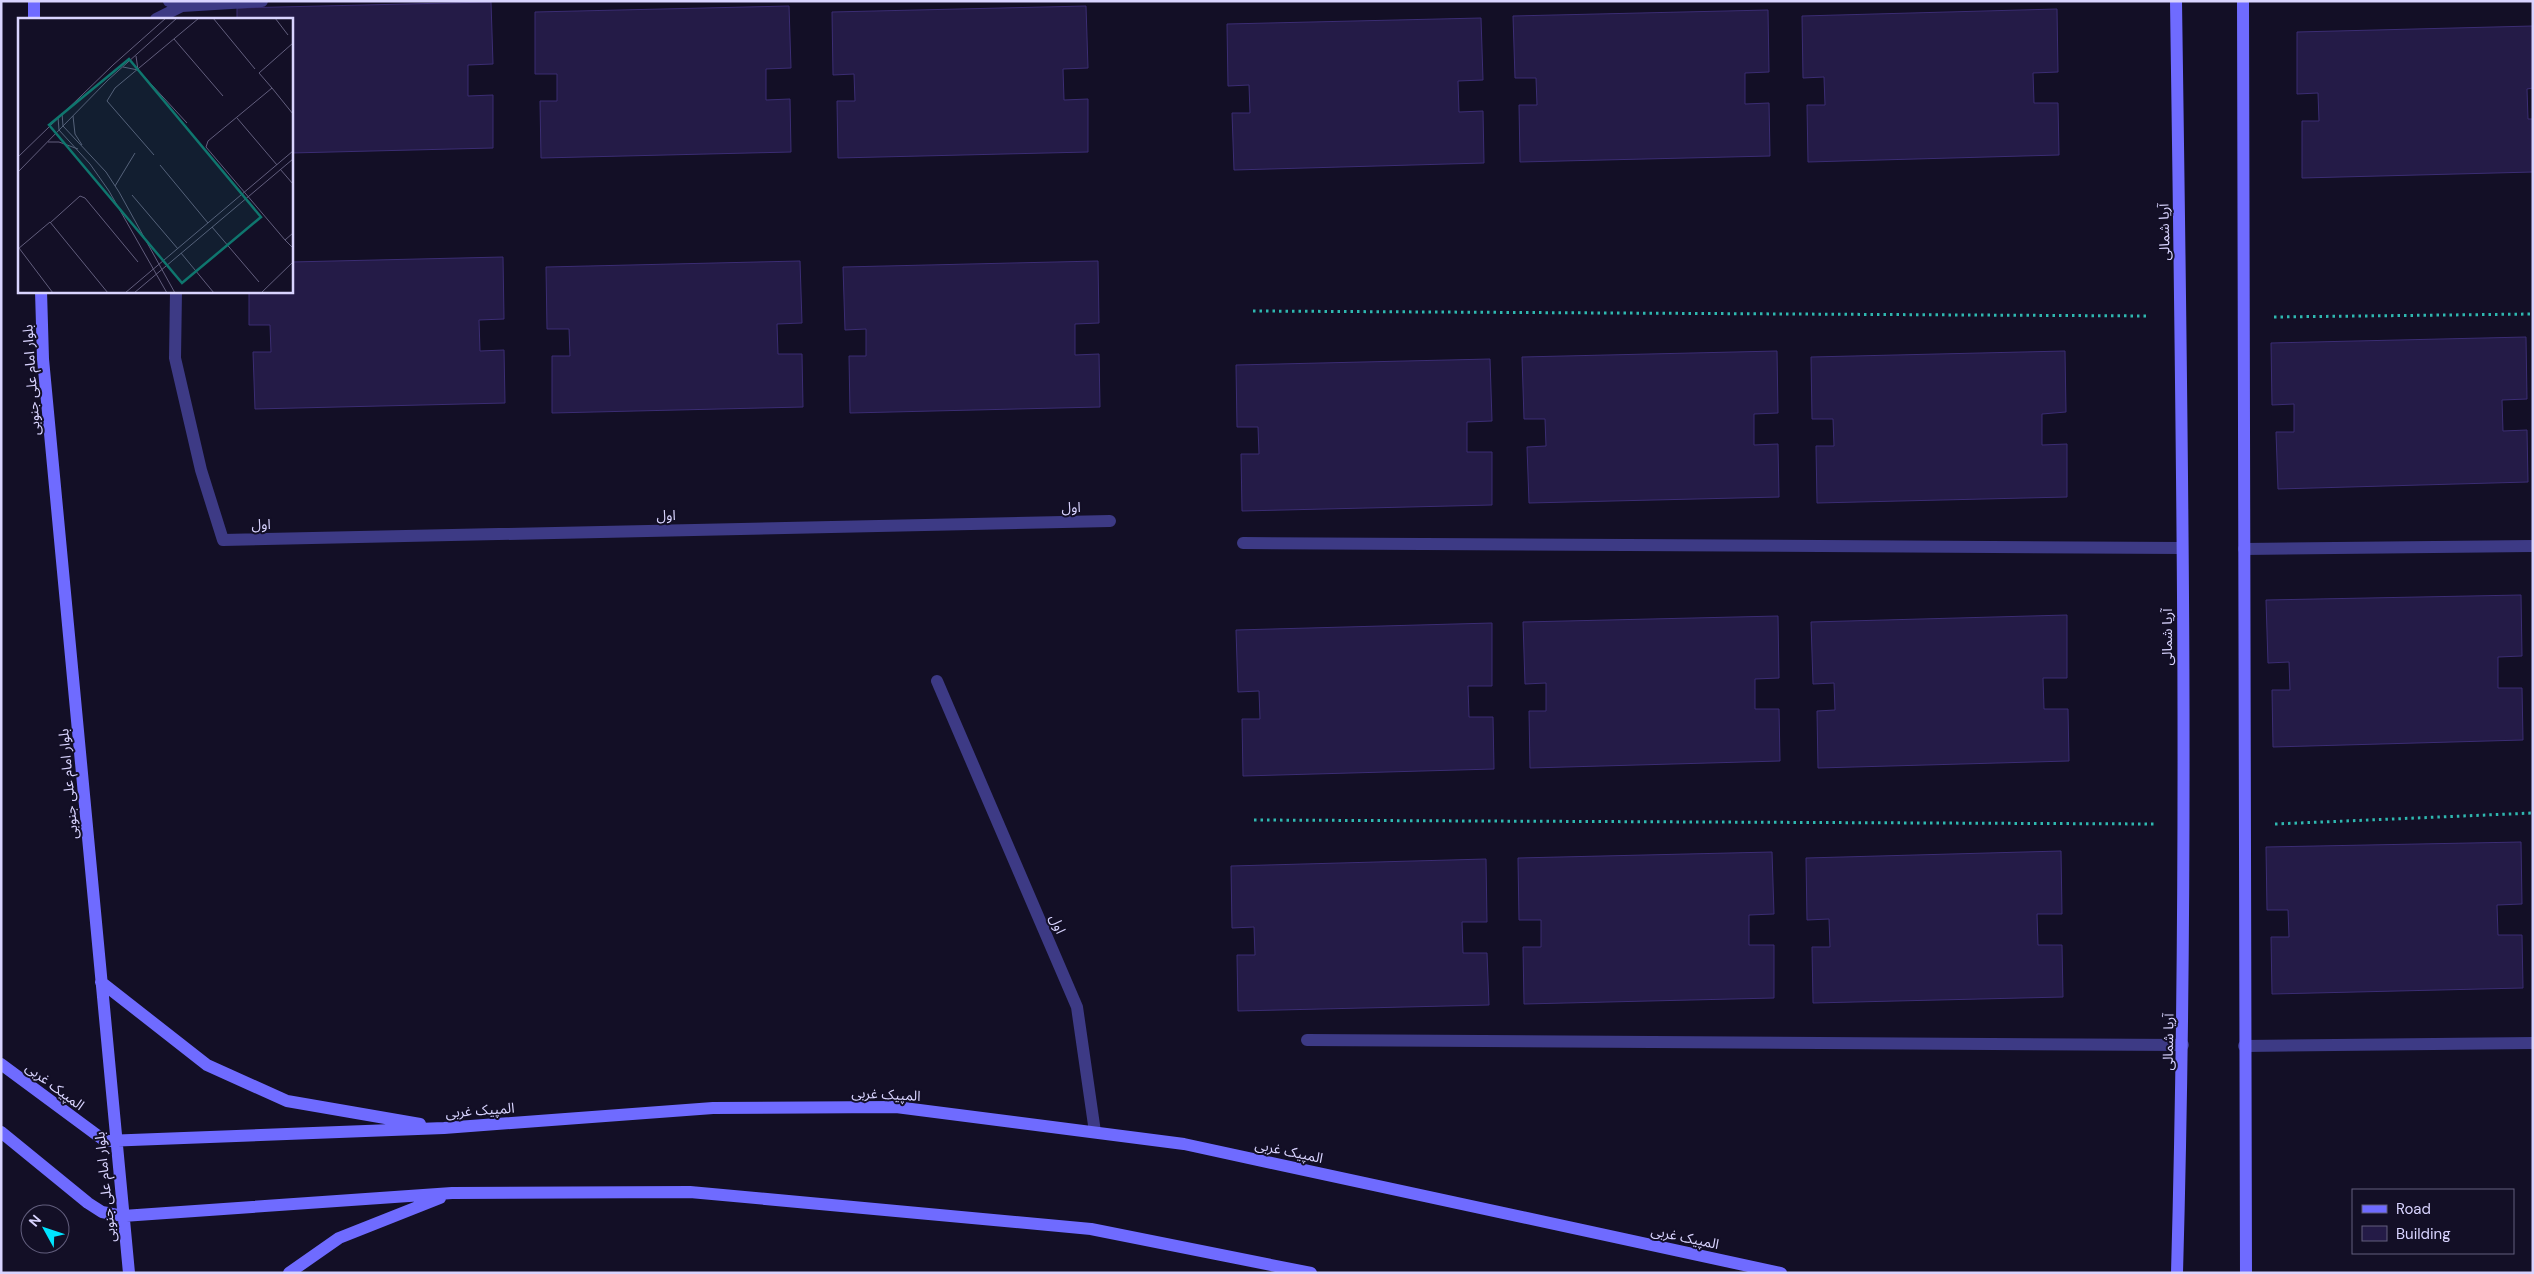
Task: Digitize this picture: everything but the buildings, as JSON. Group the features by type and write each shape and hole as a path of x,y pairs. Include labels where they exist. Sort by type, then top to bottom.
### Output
{"street":[{"path":"34,1 34,18"},
{"path":"157,18 177,3 262,1"},
{"name":"آریا شمالی","path":"2176,1 2183,824 2183,1045 2177,1273"},
{"path":"2243,1 2246,1273"},
{"path":"177,3 181,18"},
{"name":"بلوار امام علی جنوبی","path":"41,292 42,359 128,1273"},
{"name":"اول","path":"176,292 175,358 201,470 223,540 1110,521"},
{"path":"1243,543 2182,548"},
{"path":"2244,549 2533,546"},
{"name":"اول","path":"937,682 1077,1007 1095,1132"},
{"path":"101,982 207,1065 287,1101 444,1128"},
{"path":"1308,1040 2183,1045"},
{"path":"2244,1046 2533,1043"},
{"name":"المپیک غربی","path":"1,1064 106,1141 444,1128 713,1108 896,1107 1184,1144 1781,1273"},
{"path":"1,1132 88,1204 102,1212 123,1216 452,1193 710,1193 1091,1229 1312,1273"},
{"path":"289,1273 339,1238 452,1193"}],"path":[{"path":"1253,312 2180,316"},
{"path":"2244,317 2533,314"},
{"path":"2244,825 2533,813"},
{"path":"1254,820 2183,824"}]}
